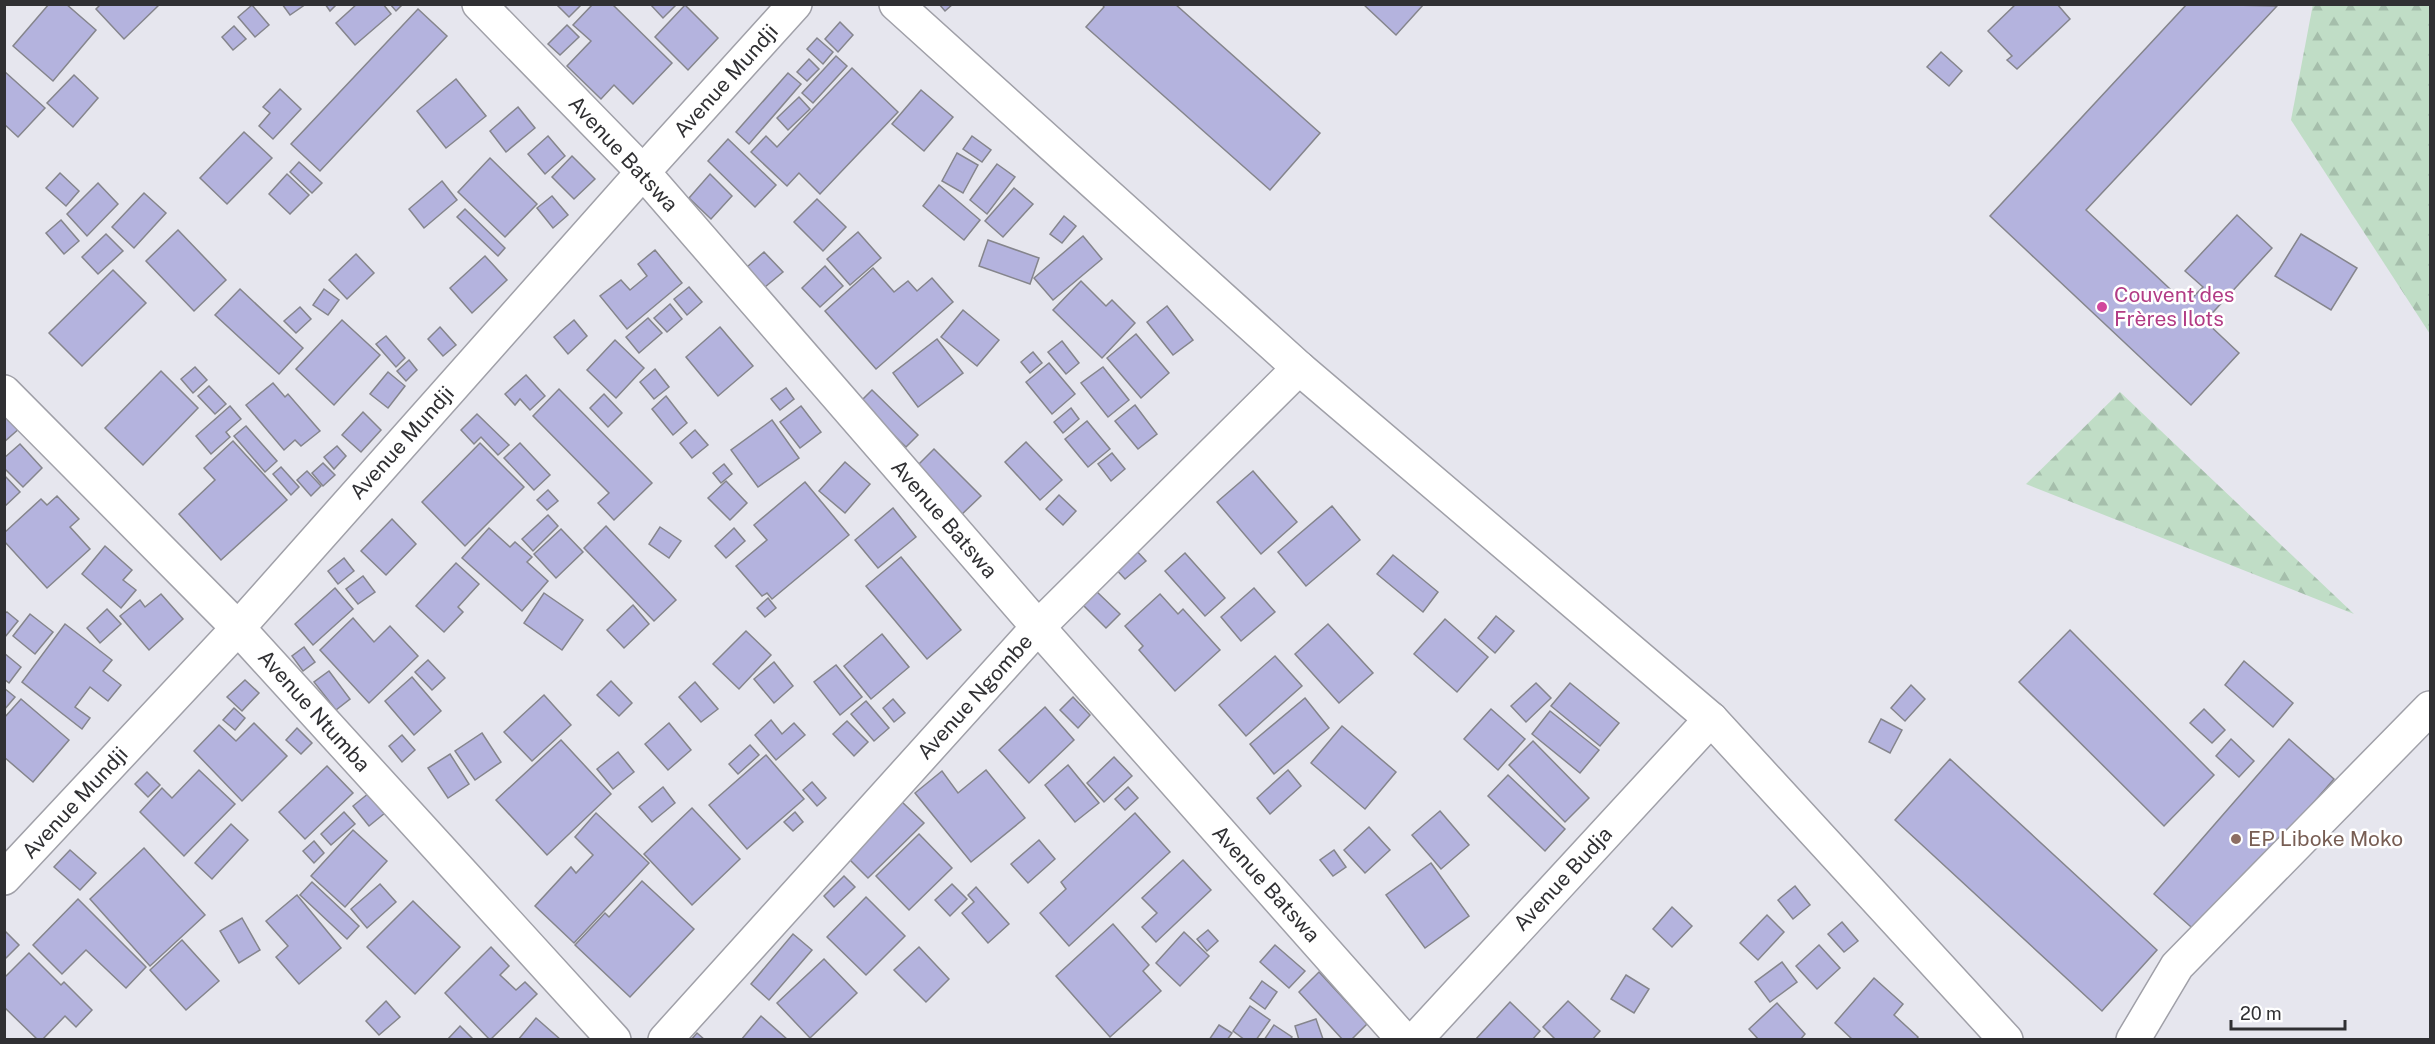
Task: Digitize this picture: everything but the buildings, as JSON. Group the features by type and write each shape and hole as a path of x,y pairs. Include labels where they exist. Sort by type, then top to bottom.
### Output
{"street":[{"name":"Avenue Batswa","path":"479,4 643,172 1038,627 1404,1040"},
{"name":"Avenue Mundji","path":"4,878 238,628 795,4"},
{"path":"896,4 1299,368 1495,533 1710,719 2007,1040"},
{"name":"Avenue Ngombe","path":"665,1040 1038,627 1299,368"},
{"name":"Avenue Ntumba","path":"4,392 238,628 614,1040"},
{"path":"2133,1040 2177,966 2430,708"},
{"name":"Avenue Budja","path":"1415,1040 1710,719"}],"green space":[{"path":"2313,4 2430,5 2430,334 2291,120"},
{"path":"2120,392 2354,614 2026,484"}],"place":[{"name":"Couvent des Frères Ilots","path":"2102,307"},
{"name":"EP Liboke Moko","path":"2236,839"}]}
